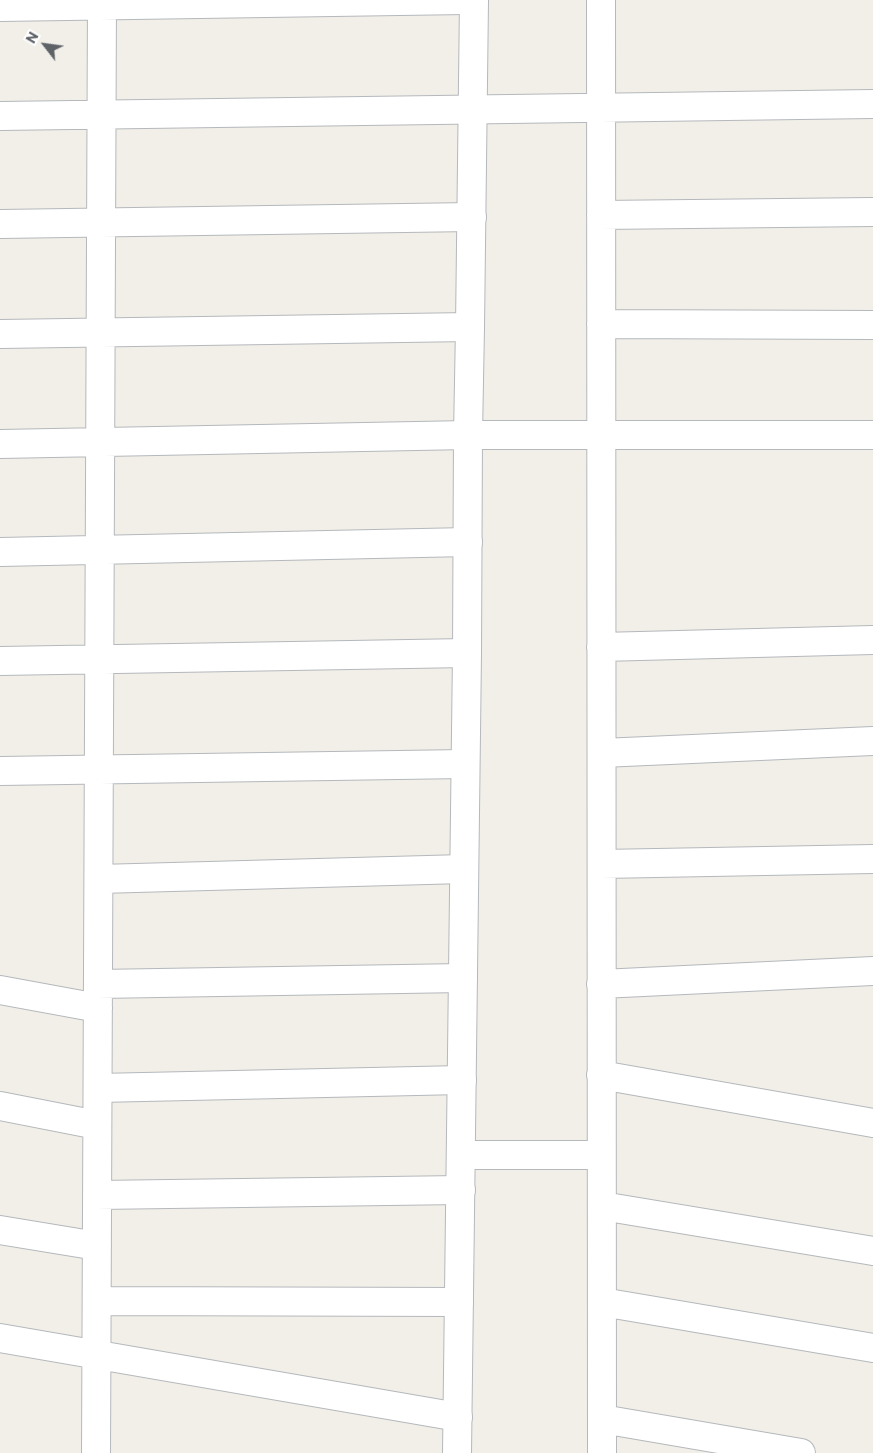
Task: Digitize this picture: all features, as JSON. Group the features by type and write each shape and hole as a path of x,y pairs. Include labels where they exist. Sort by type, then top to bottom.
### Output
{"street":[{"path":"0,7 102,3 466,0"},
{"path":"458,1453 474,0"},
{"path":"601,0 602,1453"},
{"path":"96,1453 102,3"},
{"path":"0,116 873,104"},
{"path":"601,216 873,212"},
{"path":"0,224 472,217"},
{"path":"601,324 873,325"},
{"path":"0,334 470,326"},
{"path":"0,444 468,435 873,435"},
{"path":"0,552 468,542"},
{"path":"601,647 873,640"},
{"path":"0,661 467,653"},
{"path":"602,753 873,741"},
{"path":"0,771 465,764"},
{"path":"602,864 873,859"},
{"path":"98,879 464,869"},
{"path":"601,984 873,972"},
{"path":"0,990 98,996 463,978"},
{"path":"602,1075 873,1123"},
{"path":"98,1088 462,1080"},
{"path":"0,1106 98,1125"},
{"path":"461,1155 601,1155"},
{"path":"97,1195 460,1190"},
{"path":"602,1206 873,1252"},
{"path":"0,1230 97,1246"},
{"path":"97,1301 459,1302"},
{"path":"602,1302 873,1348"},
{"path":"0,1338 458,1417"},
{"path":"602,1419 801,1453"}]}
